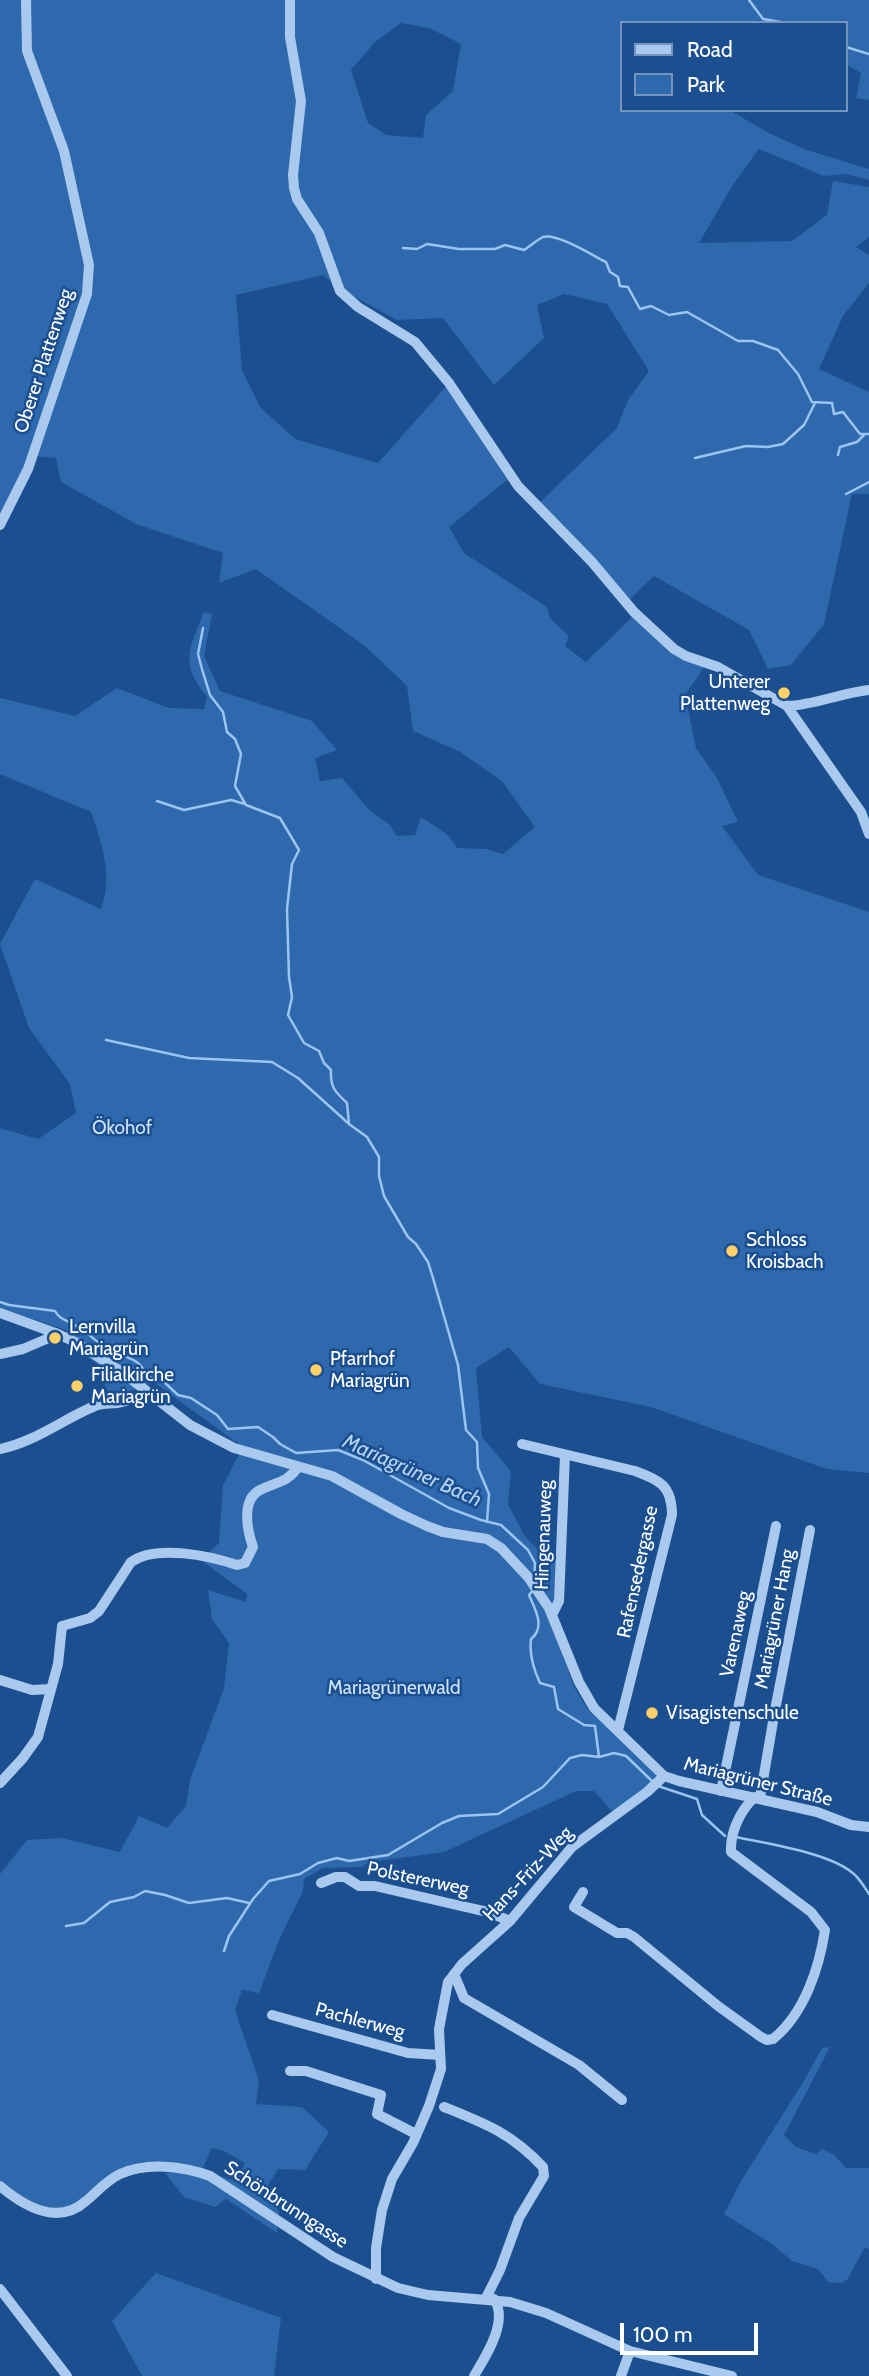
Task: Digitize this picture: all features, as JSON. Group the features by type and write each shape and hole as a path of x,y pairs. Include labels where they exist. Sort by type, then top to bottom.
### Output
{"street":[{"name":"Oberer Plattenweg","path":"0,525 28,469 87,294 89,265 64,150 27,51 26,0"},
{"path":"290,0 290,37 301,101 294,188 297,199 319,233 340,291 358,307 415,342 449,383 518,486 592,562 634,612 674,649 718,667 787,706 861,812 869,834"},
{"path":"787,706 869,690"},
{"name":"Mariagrüner Straße","path":"0,1313 58,1334 107,1362 190,1425 224,1444 332,1476 426,1526 443,1532 487,1539 501,1548 541,1595 585,1694 594,1708 618,1730 659,1781 758,1798 817,1812 851,1825 869,1827"},
{"path":"0,1354 23,1349 58,1334"},
{"path":"0,1449 34,1438 99,1404 117,1403 149,1394"},
{"name":"Rafensedergasse","path":"522,1444 653,1478 664,1486 670,1495 672,1515 618,1730"},
{"name":"Hingenauweg","path":"552,1615 559,1601 565,1455"},
{"path":"0,1783 38,1737 58,1664 62,1626 90,1618 99,1611 131,1562 137,1558 180,1553 237,1565 245,1563 253,1547 247,1526 250,1500 259,1490 290,1479 298,1467"},
{"name":"Varenaweg","path":"721,1790 776,1526"},
{"name":"Mariagrüner Hang","path":"758,1798 810,1530"},
{"path":"0,1679 32,1690 51,1689"},
{"name":"Hans-Friz-Weg","path":"376,2279 376,2248 382,2210 392,2179 429,2106 441,2069 439,2029 448,1982 510,1921 572,1847 659,1781"},
{"path":"583,1892 574,1907 617,1933 627,1933 761,2037 772,2039 796,2015 822,1955 825,1930 811,1912 731,1852 730,1838 749,1802 758,1798"},
{"name":"Polstererweg","path":"321,1883 336,1877 345,1877 359,1886 375,1886 488,1912 510,1921"},
{"path":"454,1974 464,1998 579,2065 622,2101"},
{"name":"Pachlerweg","path":"272,2015 408,2053 440,2055"},
{"path":"290,2071 306,2071 381,2095 377,2114 416,2134"},
{"path":"444,2107 488,2124 513,2138 537,2160 545,2172 519,2218 500,2270 490,2299 500,2310 499,2321 485,2357 474,2376"},
{"name":"Schönbrunngasse","path":"0,2186 21,2202 40,2211 65,2214 84,2204 119,2174 147,2167 197,2171 209,2176 333,2257 408,2292 490,2299 547,2313 630,2351 732,2376"},
{"path":"0,2289 67,2376"},
{"path":"621,2376 630,2351"}],"green space":[{"path":"0,0 869,0 869,100 856,98 861,73 848,65 848,21 620,21 620,112 732,112 804,149 869,169 869,180 846,174 824,176 759,149 732,186 699,243 792,241 827,215 833,181 869,187 869,237 856,247 869,255 869,283 843,316 819,369 869,392 869,494 852,494 824,624 791,665 768,669 749,630 654,576 628,601 674,649 707,663 685,695 696,748 717,778 738,822 722,826 758,875 869,912 869,1473 827,1469 651,1407 540,1384 509,1347 476,1368 482,1437 511,1471 508,1504 524,1535 543,1555 550,1552 558,1557 557,1639 574,1687 589,1711 621,1738 658,1777 614,1813 594,1791 576,1791 444,1852 370,1862 362,1867 323,1868 304,1879 303,1891 279,1940 259,1993 242,1990 235,2010 259,2081 256,2104 302,2107 329,2132 305,2170 278,2169 266,2189 279,2212 277,2233 226,2199 215,2207 184,2197 165,2173 201,2171 171,2164 152,2162 122,2168 106,2177 75,2206 64,2209 41,2206 19,2195 0,2180 0,1874 27,1840 62,1838 120,1852 139,1816 167,1828 186,1806 190,1780 224,1688 229,1643 212,1619 208,1590 246,1602 247,1594 201,1560 219,1543 223,1485 243,1447 152,1381 146,1387 109,1396 97,1364 78,1350 66,1330 0,1308 0,1128 38,1139 76,1113 70,1084 29,1028 0,944 35,879 101,909 106,873 99,835 91,812 0,774 0,698 75,716 117,688 169,708 204,709 207,697 193,674 189,656 204,612 212,614 204,656 220,691 312,721 337,750 315,758 320,781 342,778 370,811 389,824 397,836 415,835 421,817 448,835 457,848 486,849 503,854 535,827 502,781 460,752 413,731 407,686 365,646 256,569 219,583 223,553 136,524 61,482 56,458 34,456 0,514","holes":["401,23 429,28 461,44 453,91 426,115 423,138 386,135 368,123 351,70 375,42","323,275 340,289 397,320 443,318 494,385 544,338 537,305 564,294 607,304 649,371 628,400 617,428 536,506 633,612 632,617 586,662 565,646 569,636 550,618 547,607 464,553 449,527 507,480 449,383 378,463 295,439 260,407 242,370 236,295","212,2148 224,2151 245,2163 235,2181 202,2170"]},
{"path":"830,2047 784,2135 796,2147 816,2154 822,2149 834,2155 846,2168 869,2168 869,2249 865,2247 847,2280 842,2283 828,2282 818,2269 792,2261 772,2244 724,2214 741,2181 822,2048"},
{"path":"156,2273 281,2318 274,2376 142,2376 112,2321"}],"waterway":[{"path":"749,0 763,19 774,21"},
{"path":"848,48 869,54"},
{"path":"403,248 417,249 427,244 459,249 495,249 505,245 524,250 543,237 565,241 606,262 610,272 618,277 620,286 628,287 640,309 651,306 669,315 687,312 738,341 753,341 778,350 798,374 812,402 832,403 834,414 843,412 860,434 869,434"},
{"path":"695,458 746,446 768,447 783,444 804,425 815,403"},
{"path":"838,455 840,447 857,442 864,435"},
{"path":"846,494 869,482"},
{"path":"203,628 198,654 202,669 210,695 223,712 227,732 235,739 241,754 235,786 246,805 280,818 299,850 292,864 287,909 292,997 288,1015 304,1043 319,1051 324,1063 331,1070 334,1089 347,1103 349,1124 367,1137 379,1157 379,1176 384,1196 408,1237 428,1262 458,1365 466,1430 477,1442 478,1468 489,1494 487,1522"},
{"path":"157,801 184,810 231,800 245,804"},
{"path":"106,1040 189,1058 272,1062 298,1078 348,1123"},
{"name":"Mariagrüner Bach","path":"0,1302 55,1311 61,1318 107,1349 135,1361 146,1376 163,1381 178,1395 191,1398 217,1415 228,1429 258,1427 296,1453 338,1450 363,1460 449,1508 501,1525 528,1550 535,1563 534,1580"},
{"name":"Mariagrüner Bach","path":"533,1590 529,1595 539,1623 531,1639 531,1650 538,1678 540,1683 554,1687 558,1709 584,1725 595,1726 599,1757"},
{"path":"224,1951 229,1936 253,1899 269,1881 300,1874 318,1863 337,1858 349,1861 388,1855 459,1816 498,1814 543,1787 570,1758 582,1755 599,1757 614,1753 626,1756 653,1782"},
{"name":"Mariagrüner Bach","path":"658,1786 697,1799 702,1815 725,1836"},
{"name":"Mariagrüner Bach","path":"736,1837 817,1855 832,1861 856,1876 869,1894"},
{"path":"66,1926 84,1923 110,1902 134,1897 145,1891 189,1903 227,1898 249,1903"}],"place":[{"name":"Unterer Plattenweg","path":"784,693"},
{"name":"Schloss Kroisbach","path":"732,1251"},
{"name":"Lernvilla Mariagrün","path":"55,1338"},
{"name":"Pfarrhof Mariagrün","path":"316,1370"},
{"name":"Filialkirche Mariagrün","path":"77,1386"},
{"name":"Visagistenschule","path":"652,1713"}],"park label":[{"name":"Ökohof","path":"122,1128"},
{"name":"Mariagrünerwald","path":"394,1688"}]}
